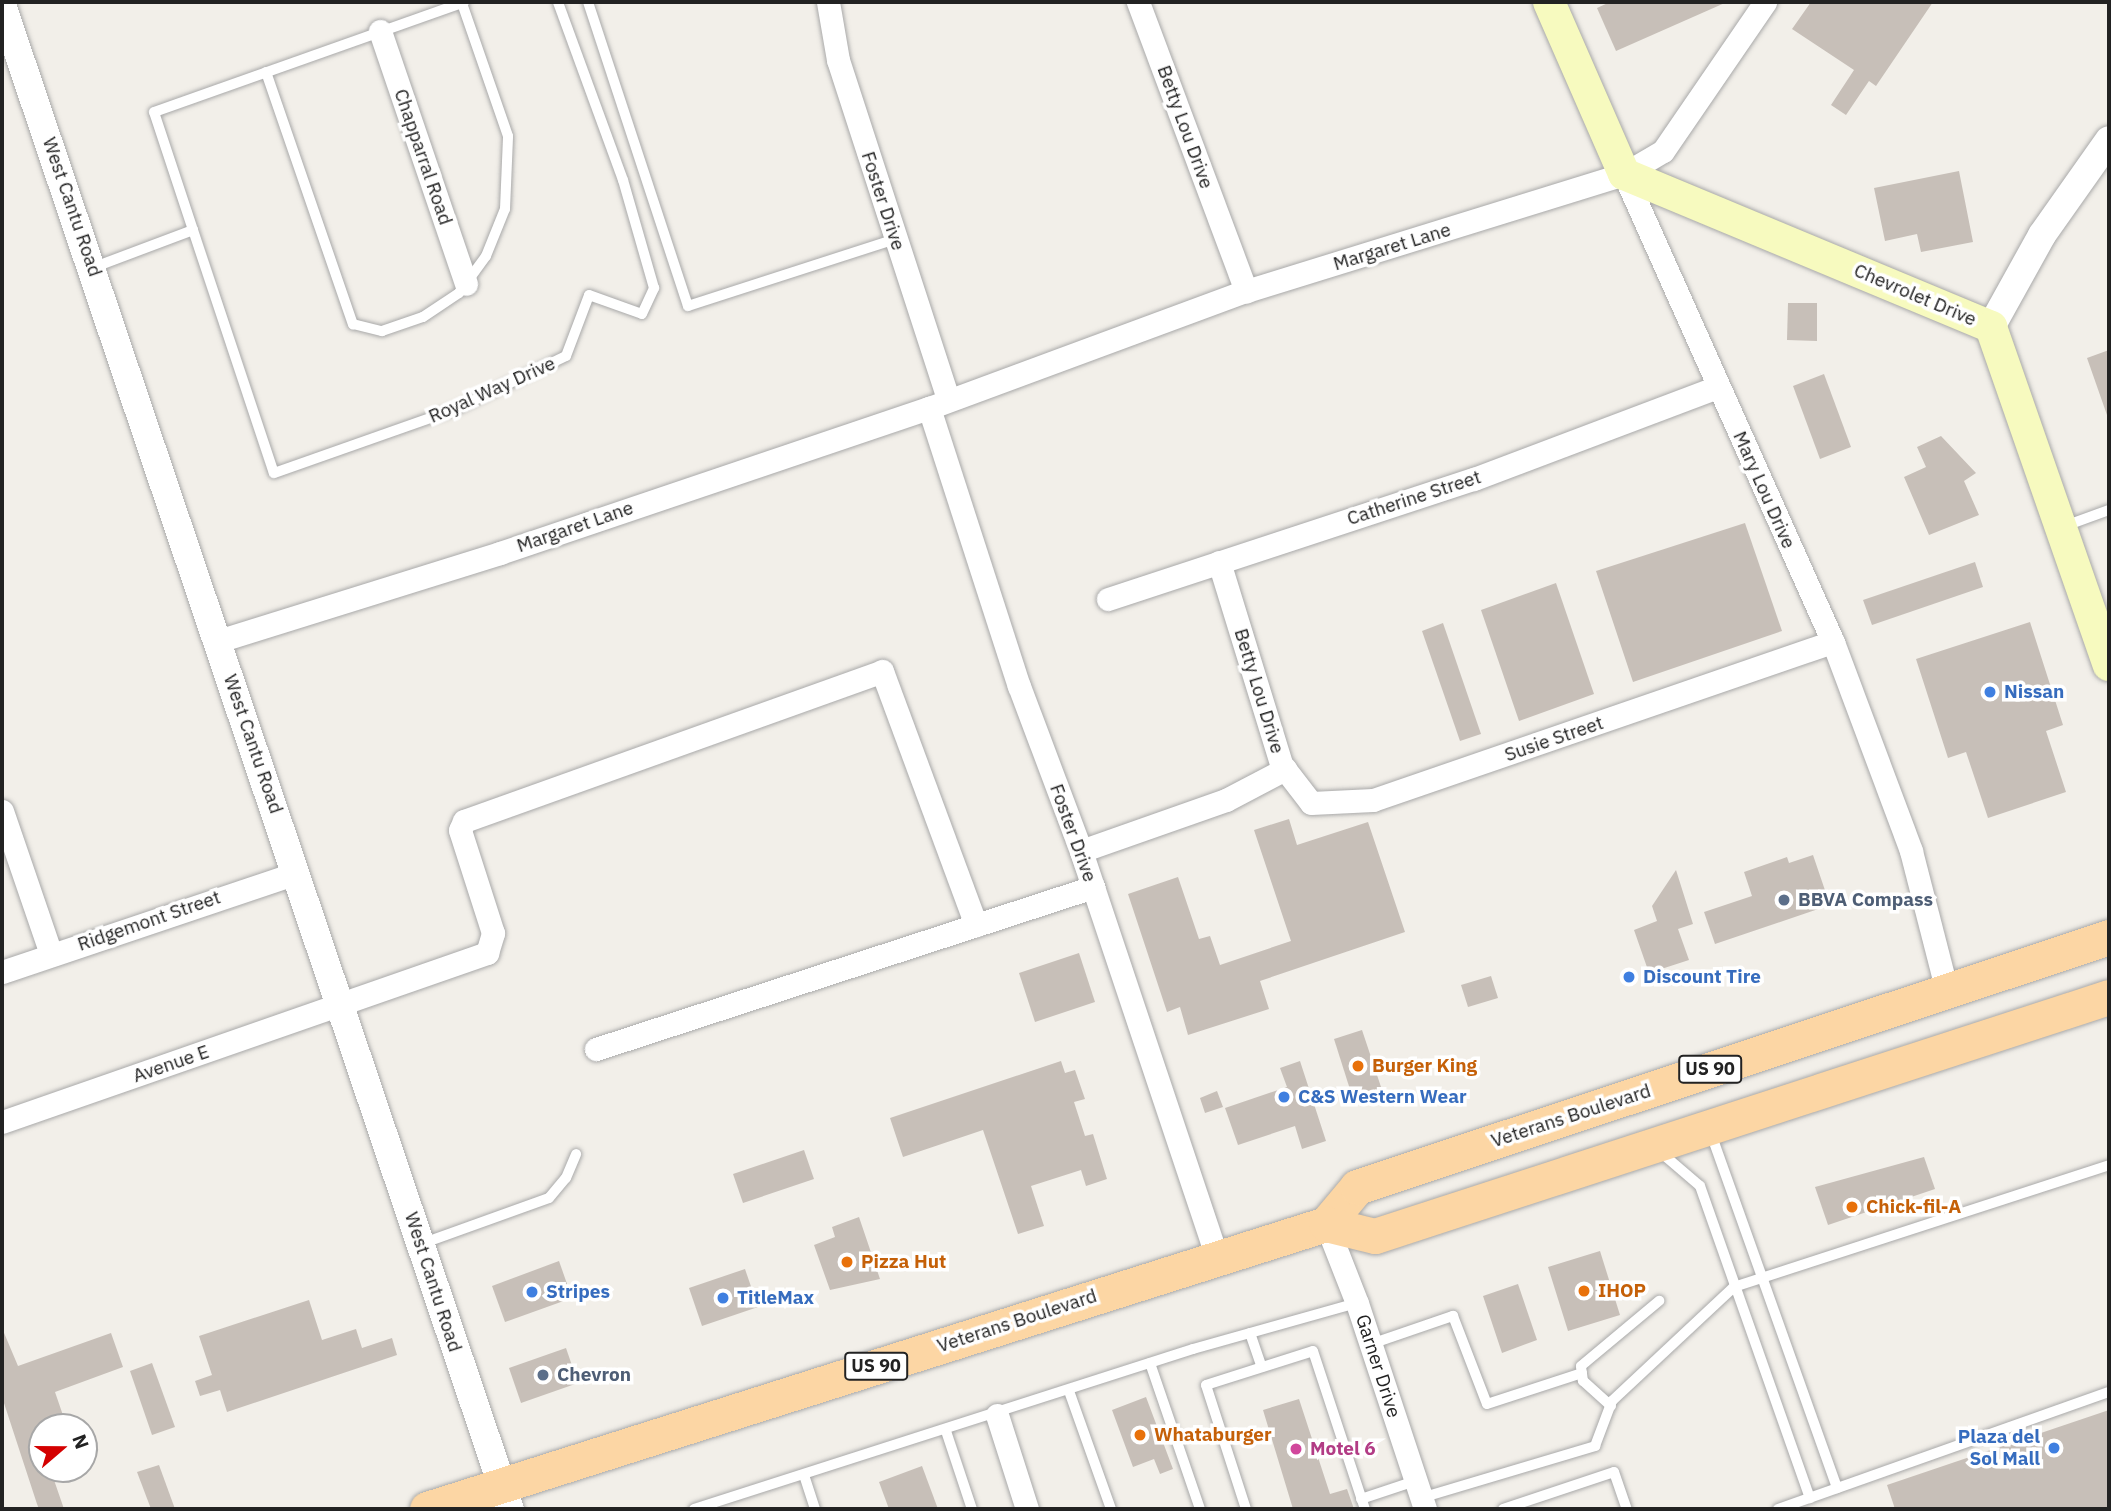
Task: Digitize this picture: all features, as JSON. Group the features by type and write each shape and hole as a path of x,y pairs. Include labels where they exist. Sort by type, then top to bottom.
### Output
{"main road":[{"name":"Mary Lou Drive","path":"1549,2 1624,174"},
{"name":"Chevrolet Drive","path":"1624,174 1991,327 2109,665"},
{"name":"Veterans Boulevard","path":"427,1509 504,1497 1326,1224 1357,1187 2109,937"},
{"path":"1326,1224 1375,1236 2109,998"},
{"path":"1488,1199 1496,1192 1499,1179 1492,1142"}],"street":[{"name":"Foster Drive","path":"828,2 838,60 895,239 1019,686 1093,887 1217,1258"},
{"name":"Betty Lou Drive","path":"1138,2 1246,291"},
{"name":"Margaret Lane","path":"218,641 500,553 939,403 1246,291 1624,174 1663,151 1765,2"},
{"name":"West Cantu Road","path":"2,5 10,58 92,268 504,1497"},
{"name":"Chapparral Road","path":"380,32 467,284"},
{"path":"1991,327 2042,235 2109,140"},
{"name":"Mary Lou Drive","path":"1624,174 1833,642 1911,851 1947,990"},
{"name":"Catherine Street","path":"1108,599 1474,479 1717,387"},
{"name":"Betty Lou Drive","path":"1080,851 1226,800 1285,769 1219,562"},
{"name":"Susie Street","path":"1285,769 1311,803 1373,800 1833,642"},
{"name":"Avenue E","path":"2,1122 487,953 493,933 460,831 464,821 882,671 976,925"},
{"path":"2,811 51,954"},
{"name":"Ridgemont Street","path":"2,972 297,873"},
{"path":"596,1049 1093,887"},
{"name":"Garner Drive","path":"1326,1224 1357,1303 1420,1496"},
{"path":"997,1415 1027,1509"}],"lane":[{"path":"92,268 193,230 154,112 266,72 380,32 463,2 508,136 505,209 486,256 467,284 459,293 413,320 382,331 353,324 266,72"},
{"name":"Royal Way Drive","path":"193,230 274,472 456,409 566,356 589,295 642,314 654,288 623,180 558,2"},
{"path":"588,2 688,306 895,239"},
{"path":"2061,527 2109,510"},
{"path":"1709,1128 1765,1276 1837,1488"},
{"path":"1653,1146 1700,1186 1810,1497"},
{"path":"421,1244 549,1198 566,1178 576,1153"},
{"path":"1246,1509 1206,1385 1312,1351 1363,1504 1420,1496 1595,1446 1611,1406 1734,1287 2109,1165"},
{"path":"1611,1406 1583,1381 1581,1366 1659,1301"},
{"path":"694,1509 997,1415 1150,1363 1357,1303"},
{"path":"1371,1344 1453,1316 1487,1404 1582,1373"},
{"path":"1250,1333 1262,1367"},
{"path":"1150,1363 1200,1509"},
{"path":"1069,1391 1111,1509"},
{"path":"1777,1509 2109,1392"},
{"path":"946,1431 972,1509"},
{"path":"1503,1509 1614,1472 1627,1509"},
{"path":"804,1475 815,1509"}],"building":[{"path":"1610,2 1727,2 1616,51 1597,8"},
{"path":"1811,2 1933,2 1876,86 1869,81 1846,115 1831,105 1854,70 1792,29"},
{"path":"1959,171 1973,242 1921,252 1917,234 1885,241 1874,188"},
{"path":"1788,303 1817,303 1817,341 1787,340"},
{"path":"2109,350 2109,414 2107,415 2087,358"},
{"path":"1824,374 1851,447 1820,459 1793,386"},
{"path":"1941,436 1976,473 1964,481 1979,515 1929,535 1904,477 1926,467 1917,447"},
{"path":"1745,523 1782,631 1633,682 1596,571"},
{"path":"1975,562 1983,587 1872,625 1863,600"},
{"path":"1556,583 1594,694 1519,721 1481,610"},
{"name":"Nissan","path":"2030,622 2063,725 2046,731 2066,792 1988,818 1966,752 1948,758 1916,659"},
{"path":"1443,623 1481,734 1460,741 1422,631"},
{"path":"1289,819 1297,845 1368,822 1405,932 1260,981 1269,1009 1188,1035 1180,1007 1167,1012 1128,894 1178,877 1199,939 1210,936 1220,965 1291,941 1254,830"},
{"name":"BBVA Compass","path":"1813,855 1830,905 1715,944 1704,912 1752,896 1744,872 1787,857 1789,863"},
{"path":"1676,870 1693,924 1678,929 1689,960 1649,973 1634,930 1657,921 1652,906"},
{"path":"1079,953 1095,1002 1035,1022 1019,973"},
{"path":"1491,976 1498,998 1468,1007 1461,985"},
{"name":"Burger King","path":"1362,1030 1383,1093 1354,1102 1334,1039"},
{"path":"1061,1061 1065,1073 1075,1070 1085,1099 1074,1102 1085,1136 1093,1134 1107,1179 1086,1186 1081,1170 1031,1186 1044,1226 1018,1234 983,1130 903,1157 890,1118"},
{"name":"C&S Western Wear","path":"1300,1061 1326,1141 1302,1149 1295,1126 1238,1145 1225,1108 1287,1087 1280,1068"},
{"path":"1217,1091 1223,1107 1205,1113 1200,1098"},
{"path":"804,1150 814,1179 743,1203 733,1174"},
{"name":"Chick-fil-A","path":"1924,1157 1935,1189 1828,1225 1815,1187"},
{"name":"Pizza Hut","path":"859,1217 880,1279 830,1290 814,1245 835,1237 832,1227"},
{"name":"IHOP","path":"1600,1251 1620,1315 1568,1331 1548,1267"},
{"name":"Stripes","path":"559,1261 572,1298 505,1322 492,1286"},
{"name":"TitleMax","path":"745,1269 758,1307 702,1326 689,1288"},
{"path":"1518,1284 1537,1340 1502,1353 1483,1296"},
{"path":"309,1300 322,1340 356,1329 362,1348 392,1338 397,1355 227,1412 220,1390 200,1396 195,1381 212,1375 199,1336"},
{"path":"2,1328 18,1366 111,1333 123,1367 55,1392 62,1413 28,1413 28,1476 2,1397"},
{"name":"Chevron","path":"566,1348 578,1383 521,1403 509,1368"},
{"path":"152,1363 175,1427 152,1435 130,1371"},
{"name":"Whataburger","path":"1146,1397 1173,1469 1160,1474 1154,1459 1133,1467 1112,1410"},
{"name":"Motel 6","path":"1299,1399 1330,1494 1347,1489 1354,1509 1293,1509 1263,1410"},
{"name":"Plaza del Sol Mall","path":"2109,1410 2109,1509 1895,1509 1887,1485"},
{"path":"159,1465 175,1509 151,1509 137,1472"},
{"path":"922,1466 938,1509 889,1509 879,1482"},
{"path":"30,1483 55,1483 64,1509 39,1509"}],"place":[{"name":"Nissan","path":"1990,692"},
{"name":"BBVA Compass","path":"1784,900"},
{"name":"Discount Tire","path":"1629,977"},
{"name":"Burger King","path":"1358,1066"},
{"name":"C&S Western Wear","path":"1284,1097"},
{"name":"Chick-fil-A","path":"1852,1207"},
{"name":"Pizza Hut","path":"847,1262"},
{"name":"IHOP","path":"1584,1291"},
{"name":"Stripes","path":"532,1292"},
{"name":"TitleMax","path":"723,1298"},
{"name":"Chevron","path":"543,1375"},
{"name":"Whataburger","path":"1140,1435"},
{"name":"Plaza del Sol Mall","path":"2054,1448"},
{"name":"Motel 6","path":"1296,1449"}]}
